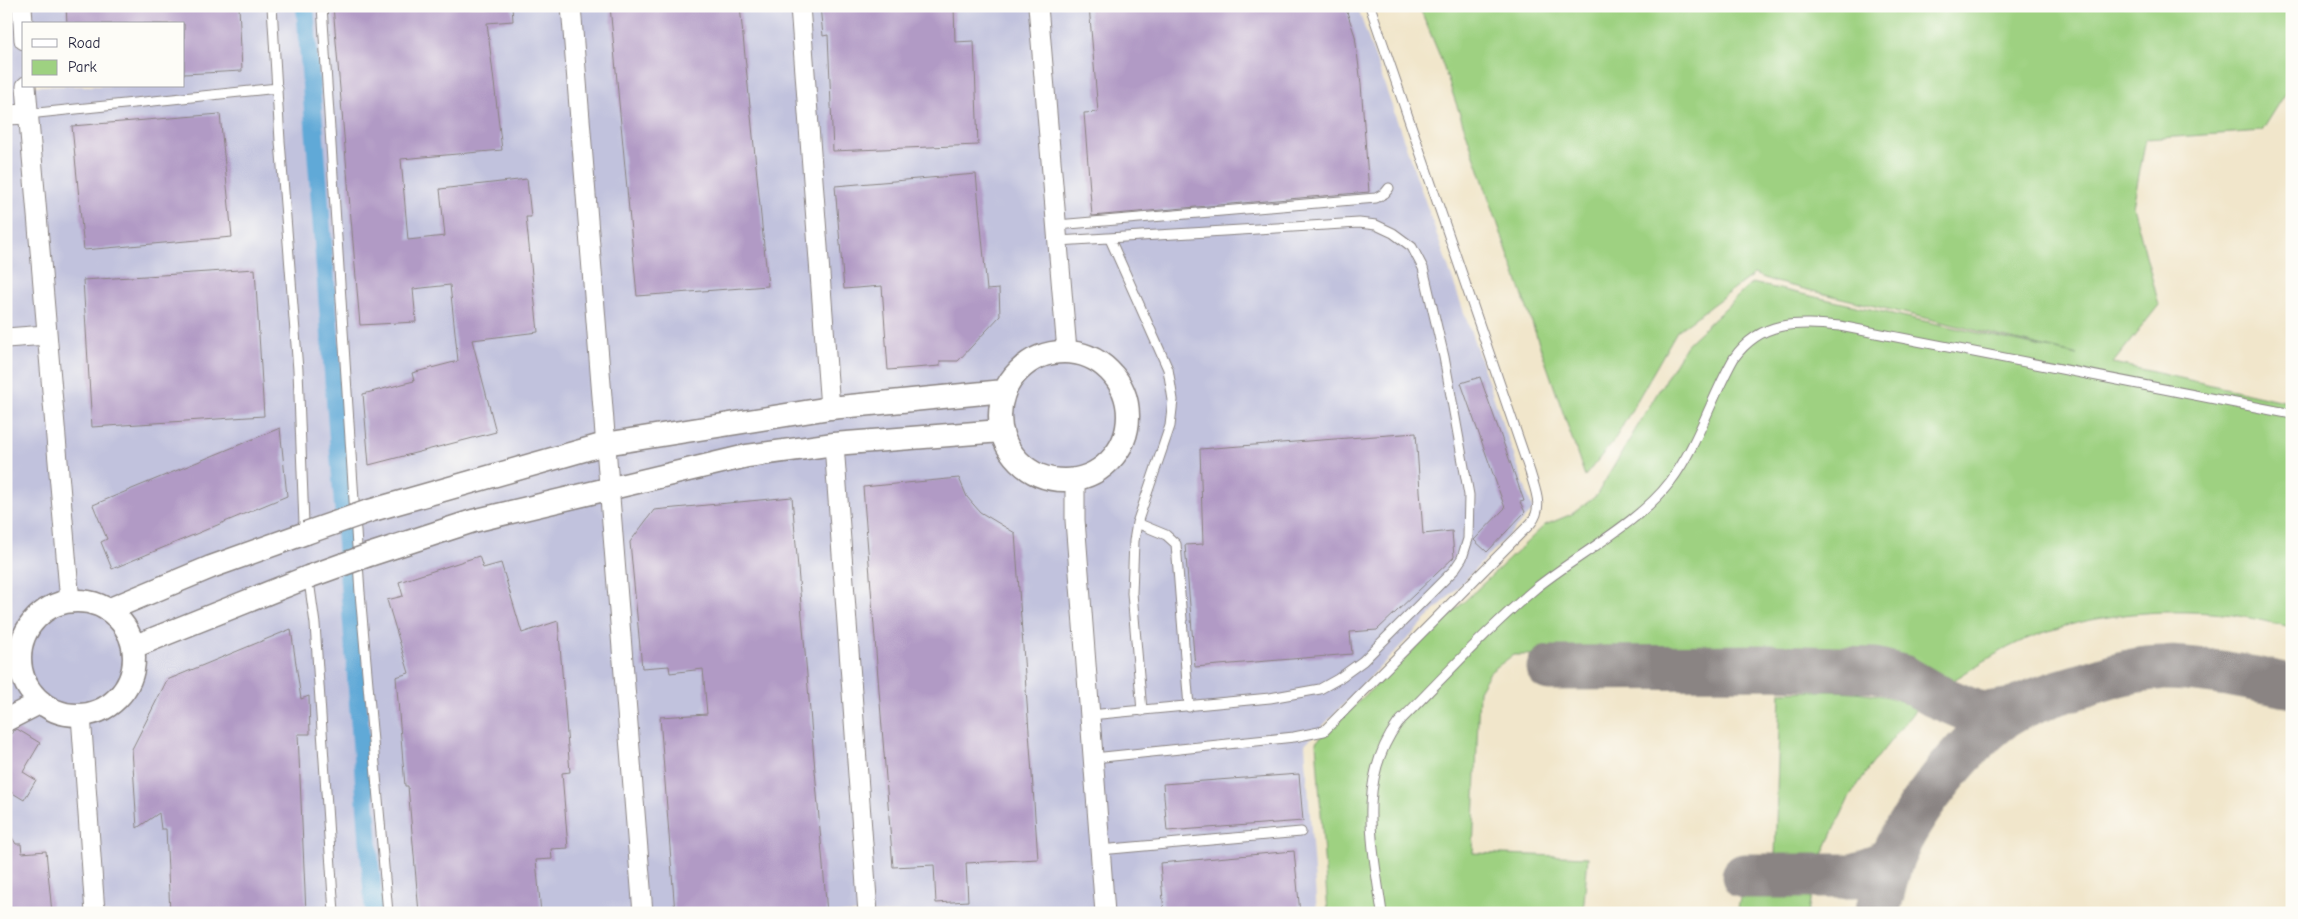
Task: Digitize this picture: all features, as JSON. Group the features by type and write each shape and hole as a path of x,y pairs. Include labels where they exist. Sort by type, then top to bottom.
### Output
{"street":[{"path":"22,6 23,22"},
{"path":"571,6 581,117 587,231 600,361 643,913"},
{"path":"800,6 830,408"},
{"path":"1038,6 1067,351"},
{"path":"26,88 70,602"},
{"path":"6,115 28,114"},
{"path":"6,338 46,335"},
{"path":"1067,351 1085,354 1102,363 1115,376 1124,392 1128,410 1127,429 1121,446 1110,461 1095,473 1075,480 1053,480 1030,471 1011,454 1001,431 999,412 1004,391 1013,375 1028,362 1047,353 1067,351"},
{"path":"108,610 305,528 605,444 830,408 1004,391"},
{"path":"133,647 309,583 370,555 473,521 748,456 834,444 1001,431"},
{"path":"834,444 868,913"},
{"path":"1075,480 1075,520 1105,913"},
{"path":"80,601 95,604 108,610 124,626 133,647 133,666 127,685 115,700 99,711 80,715 66,714 53,710 40,702 13,664 28,629 50,607 70,602 80,601"},
{"path":"6,720 40,702"},
{"path":"80,715 95,913"}],"lane":[{"path":"272,6 298,370 305,528"},
{"path":"322,6 360,592 388,913"},
{"path":"1094,758 1294,737 1324,732 1531,523 1538,512 1539,504 1530,472 1370,6"},
{"path":"28,114 278,88"},
{"path":"1058,233 1376,198 1385,193 1389,188"},
{"path":"1058,233 1110,238 1359,223 1376,225 1394,233 1412,247 1424,268 1444,358 1469,495 1468,539 1462,558 1454,570 1363,661 1338,679 1320,689 1270,698 1090,715"},
{"path":"1110,238 1164,361 1173,400 1165,442 1138,523 1132,568 1132,593 1142,711"},
{"path":"1382,913 1374,856 1371,785 1380,752 1388,737 1398,723 1513,608 1556,572 1639,513 1655,499 1681,466 1734,358 1742,346 1765,330 1798,324 1840,326 2292,414"},
{"path":"1138,523 1166,535 1176,544 1189,707"},
{"path":"309,583 315,624 334,913"},
{"path":"1100,850 1301,832"}],"shaded area":[{"path":"6,6 1357,6 1533,510 1305,744 1317,913 6,913"}],"green space":[{"path":"1419,6 2292,6 2292,83 2262,131 2146,139 2133,206 2159,305 2113,363 2292,403 2292,627 2241,616 2199,612 2150,613 2101,618 2052,630 2019,642 1949,683 1891,658 1869,654 1780,652 1513,655 1490,672 1479,691 1473,853 1588,857 1583,913 1328,913 1316,742 1545,525 1572,514 1596,496 1686,345 1752,283 2078,355 1775,282 1754,274 1677,331 1615,439 1585,476 1439,54"},
{"path":"1831,691 1870,694 1903,702 1916,709 1869,768 1849,798 1818,865 1746,864 1747,856 1775,858 1780,692"},
{"path":"1803,888 1811,895 1808,913 1737,913 1742,889"}],"building":[{"path":"66,6 239,6 242,71 185,74 185,22 67,22"},
{"path":"333,6 512,6 513,21 487,23 502,150 401,159 408,240 445,236 440,189 527,179 531,217 526,217 538,332 472,340 496,432 369,465 363,394 414,381 412,373 458,361 450,285 413,289 416,322 360,325"},
{"path":"610,6 740,6 768,286 637,296"},
{"path":"820,6 954,6 955,42 974,41 978,145 833,151 828,35 823,36"},
{"path":"1089,6 1345,6 1355,36 1361,84 1369,192 1092,216 1084,113 1098,112"},
{"path":"220,114 232,237 84,250 72,126"},
{"path":"976,174 987,290 999,289 1000,316 958,361 940,361 940,366 888,370 882,286 844,289 835,186"},
{"path":"255,269 264,416 92,427 83,280"},
{"path":"1480,377 1524,501 1520,502 1525,512 1487,552 1474,540 1505,508 1461,383"},
{"path":"280,428 287,496 112,569 101,542 107,539 93,505"},
{"path":"1416,433 1423,534 1452,531 1454,557 1377,630 1350,632 1352,654 1195,667 1185,545 1203,544 1200,449"},
{"path":"959,478 967,497 980,512 1015,533 1038,859 966,863 968,901 936,903 934,865 893,867 863,487"},
{"path":"792,497 827,913 675,913 660,717 707,714 703,669 670,673 669,666 642,668 630,542 654,510"},
{"path":"479,556 483,568 501,563 522,633 558,621 570,772 562,773 568,848 551,849 552,859 536,860 541,913 419,913 408,786 405,786 396,677 409,673 387,600 403,596 399,582"},
{"path":"291,629 301,699 309,696 310,734 298,734 306,913 170,913 166,829 161,829 159,813 137,828 132,749 167,680"},
{"path":"17,729 40,743 23,772 36,780 24,800 6,789 6,743 13,731"},
{"path":"1299,774 1303,821 1167,831 1163,784"},
{"path":"6,828 16,844 21,844 22,853 46,851 52,913 6,913"},
{"path":"1294,851 1300,913 1164,913 1160,863"}],"waterway":[{"path":"305,6 374,913"}],"taxiway":[{"path":"1549,668 1773,667 1875,670 1903,677 1934,695 1974,712 1987,714 2013,710"},
{"path":"1877,913 1892,858 1912,820 1961,755 1979,737 2013,711 2038,699 2057,693 2132,671 2151,668 2177,668 2210,672 2292,686"},
{"path":"1744,876 1853,876 1866,872 1892,858"}]}
